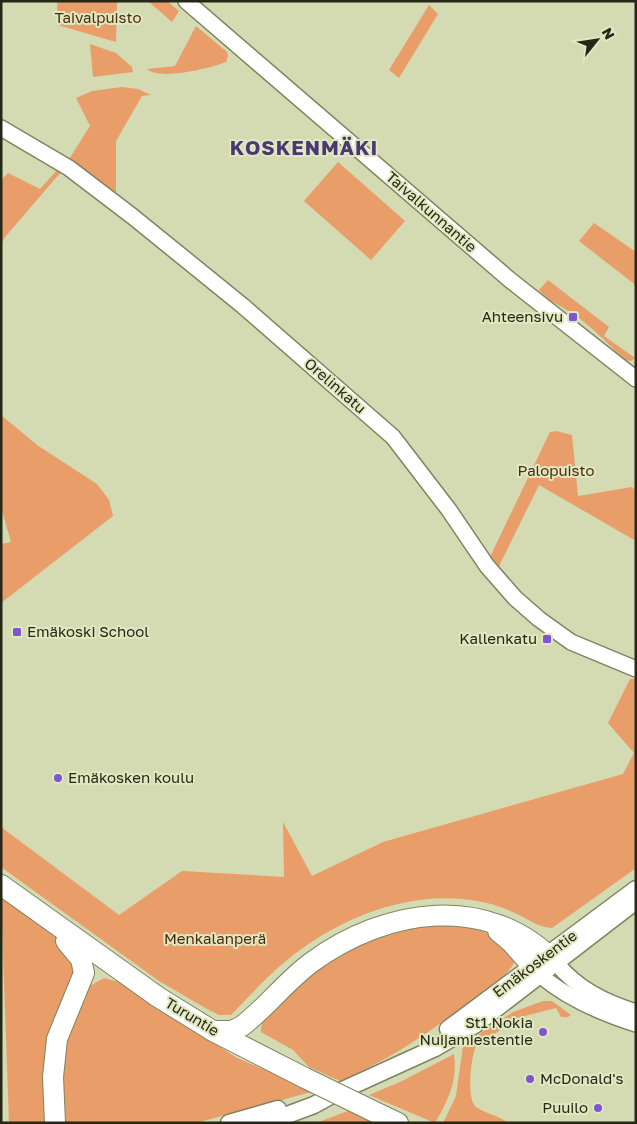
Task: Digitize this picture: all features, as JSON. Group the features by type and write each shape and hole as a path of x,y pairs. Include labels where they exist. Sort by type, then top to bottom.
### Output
{"highway":[{"name":"Turuntie","path":"1,885 124,975 213,1031 296,1074 398,1123"},
{"path":"213,1031 225,1032 237,1029 313,961 368,930 397,921 432,915 461,916 484,922 515,932 544,965"},
{"path":"43,916 81,959 84,973 66,1013 57,1040 53,1077 55,1113 62,1123"},
{"path":"74,997 95,977 108,973 124,975"},
{"path":"273,996 258,1022 256,1034 264,1048 296,1074"}],"main road":[{"name":"Emäkoskentie","path":"544,965 636,889"},
{"name":"Emäkoskentie","path":"266,1123 314,1105 384,1072 636,901"},
{"name":"Emäkoskentie","path":"232,1122 334,1094"}],"street":[{"name":"Taivalkunnantie","path":"186,1 510,280 636,379"},
{"name":"Orelinkatu","path":"1,128 70,168 132,216 242,306 394,437 449,510 487,566 514,598 538,619 571,642 636,669"},
{"path":"544,965 568,977 598,998 636,1012"},
{"path":"544,965 555,988 593,1009 636,1024"}],"green space":[{"name":"Taivalpuisto","path":"57,1 117,1 116,42 58,25"},
{"name":"Taivalpuisto","path":"148,1 167,1 179,11 172,22"},
{"path":"429,5 438,14 399,78 389,70"},
{"path":"196,26 227,52 226,62 198,70 173,74 162,74 147,69 175,66"},
{"path":"90,44 116,53 132,67 133,72 93,77"},
{"path":"122,87 138,89 151,95 142,96 116,141 116,194 68,161 90,126 76,98 92,91"},
{"path":"338,162 405,221 371,260 304,201"},
{"path":"57,170 61,172 5,237 1,245 1,180 8,173 40,189"},
{"path":"594,223 636,252 636,287 579,241"},
{"path":"548,280 609,327 604,336 635,358 631,361 626,360 579,318 543,294 539,290"},
{"path":"1,415 37,445 97,484 109,500 113,516 1,603 1,544 11,542 1,507"},
{"name":"Palopuisto","path":"556,431 572,435 578,496 632,487 636,491 636,541 539,485 497,570 489,559 550,432"},
{"name":"Menkalanperä","path":"630,679 636,679 636,868 552,928 539,925 502,908 477,901 451,898 400,903 351,920 328,932 279,967 231,1015 219,1015 159,981 1,867 1,827 119,915 182,871 284,877 283,822 312,876 383,842 623,774 634,753 608,723"},
{"path":"1,897 75,952 77,970 51,1123 9,1123"},
{"path":"427,923 463,926 490,934 500,941 515,961 504,976 492,987 435,1027 389,1057 340,1081 309,1067 293,1050 261,1032 263,1020 284,994 331,958 365,940"},
{"path":"104,978 126,984 237,1058 315,1091 196,1123 66,1123 61,1052 88,987"},
{"path":"543,1001 552,1001 571,1015 561,1017 556,1008 517,1018 483,1042 478,1035 513,1012"},
{"path":"472,1039 476,1046 472,1059 470,1078 473,1103 476,1107 508,1123 443,1123 456,1096 463,1046"},
{"path":"454,1054 455,1073 451,1090 435,1123 369,1095 402,1081"},
{"path":"353,1109 383,1123 316,1123"}],"place":[{"name":"Ahteensivu","path":"573,317"},
{"name":"Emäkoski School","path":"17,632"},
{"name":"Kallenkatu","path":"547,639"},
{"name":"Emäkosken koulu","path":"58,778"},
{"name":"St1 Nokia Nuijamiestentie","path":"543,1032"},
{"name":"McDonald's","path":"530,1079"},
{"name":"Puuilo","path":"598,1108"}],"district":[{"name":"KOSKENMÄKI","path":"304,148"}]}
